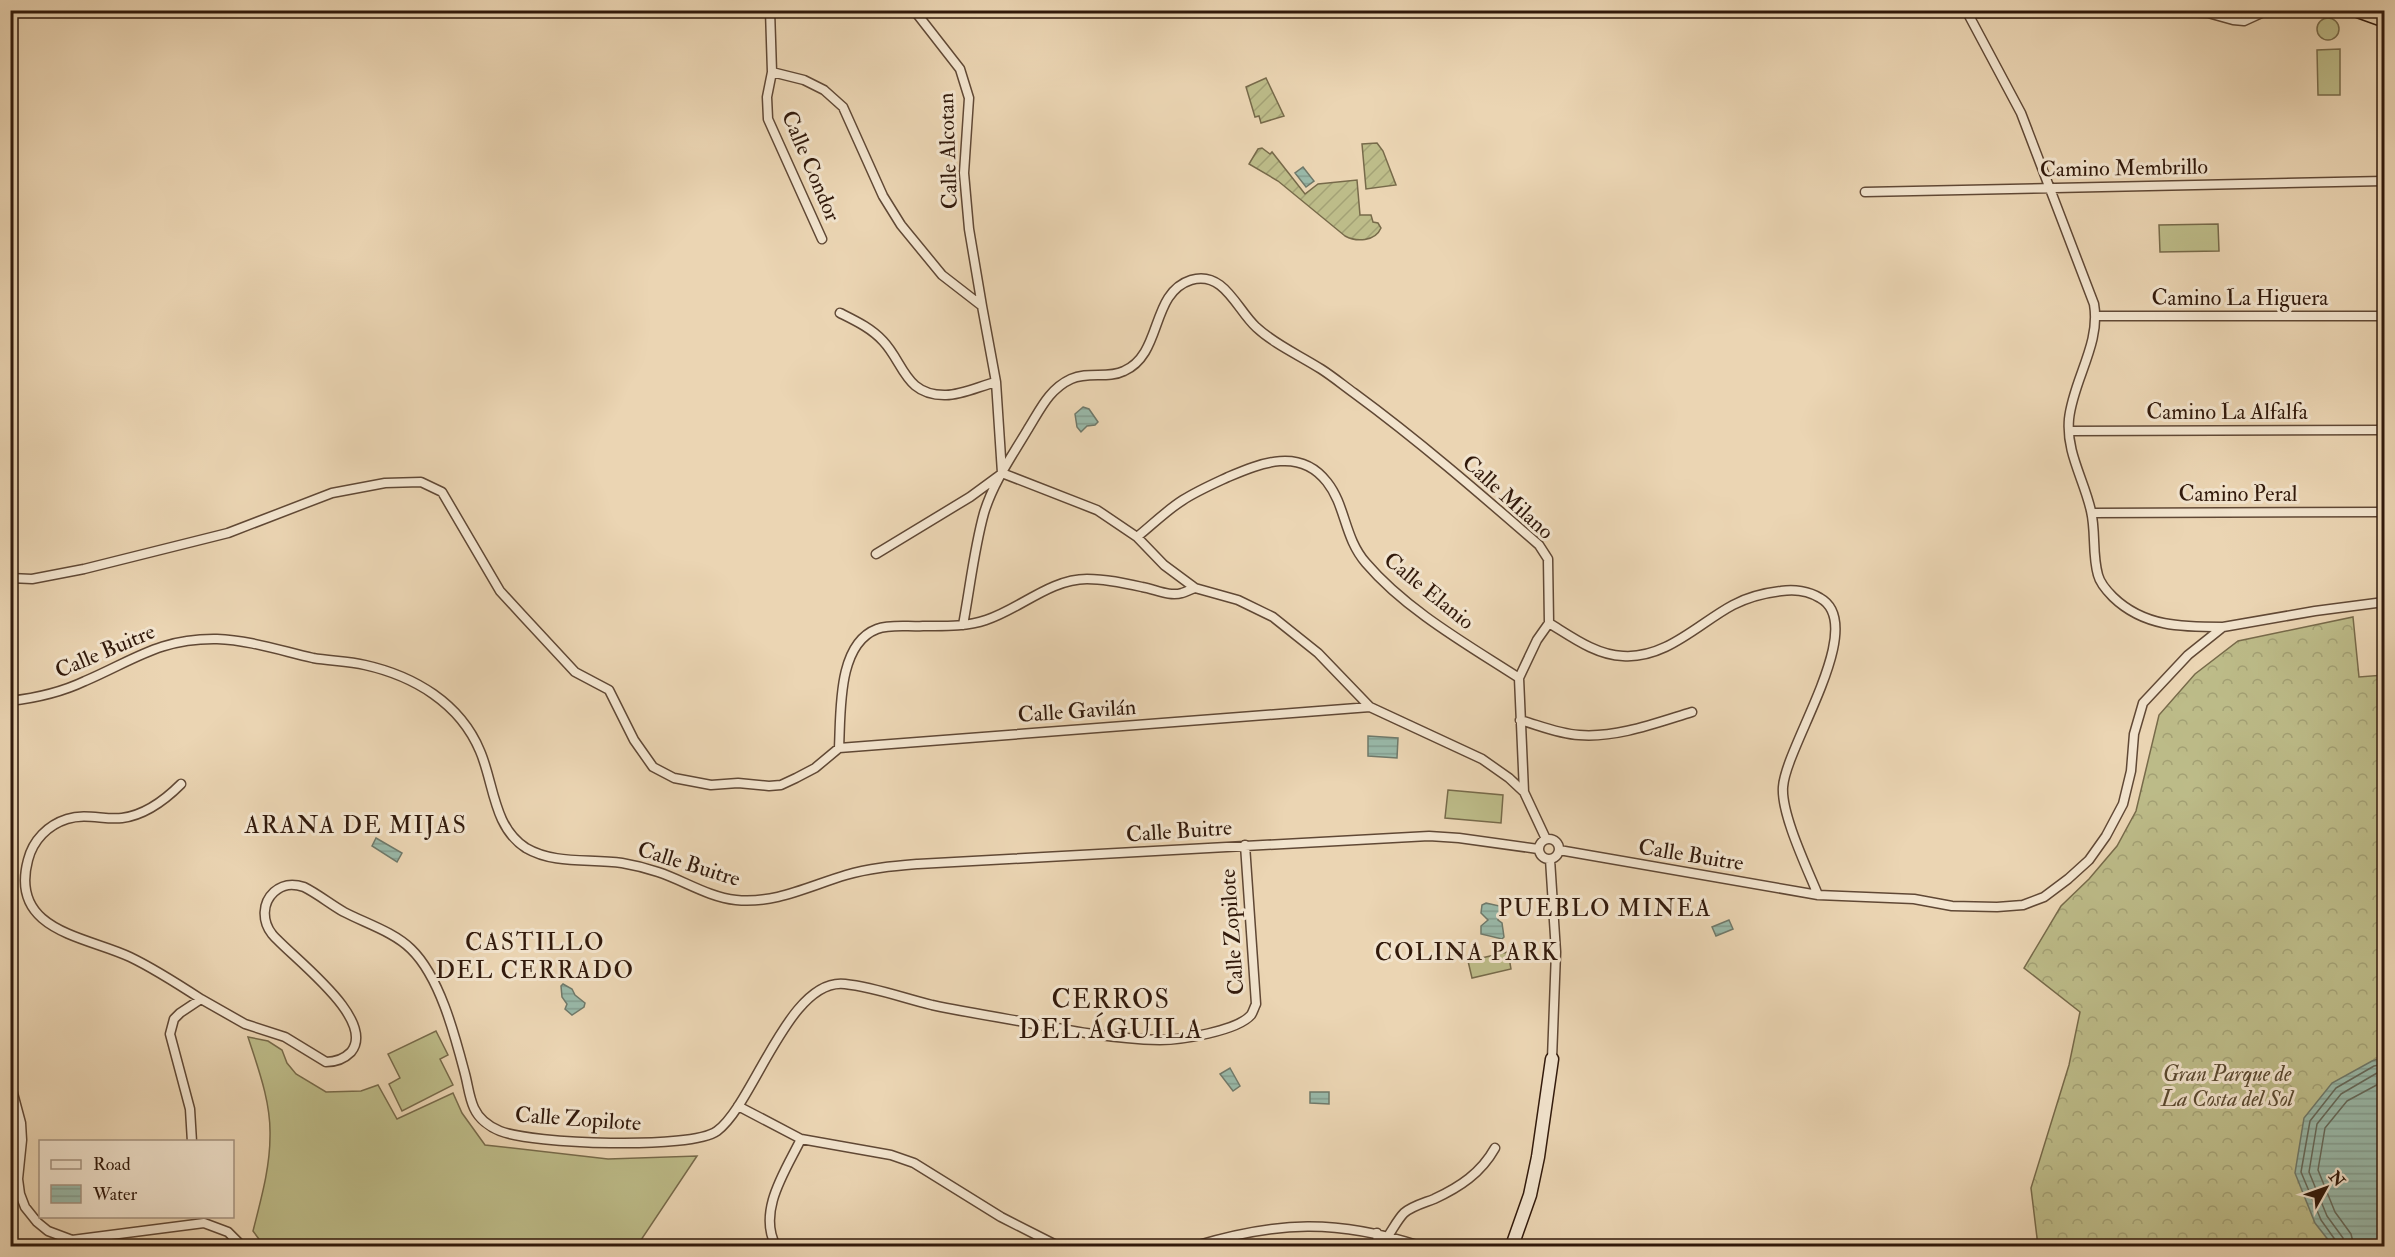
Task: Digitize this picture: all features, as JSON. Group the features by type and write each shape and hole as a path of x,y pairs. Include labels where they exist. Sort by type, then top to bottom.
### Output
{"highway":[{"path":"2359,10 2385,19"}],"street":[{"name":"Calle Condor","path":"770,10 772,72 767,97 768,119 822,239"},
{"name":"Calle Alcotan","path":"914,10 960,69 969,98 964,173 969,229 996,382 1002,473"},
{"path":"2268,10 2244,21 2208,13 2185,12 1967,12 2021,113 2091,294 2096,316 2093,338 2072,403 2069,431 2070,450 2092,513 2098,578 2107,591 2132,613 2164,624 2183,627 2223,627 2385,602"},
{"path":"772,72 804,80 824,90 843,107 883,195 901,225 942,275 982,306"},
{"name":"Camino Membrillo","path":"1865,192 2385,181"},
{"name":"Calle Milano","path":"963,624 984,514 1002,473 1048,396 1061,385 1081,375 1122,372 1133,366 1149,347 1163,307 1180,286 1193,280 1206,279 1220,285 1248,320 1263,334 1322,370 1406,431 1539,545 1548,559 1549,623"},
{"path":"840,313 869,328 884,342 903,373 916,387 932,394 947,396 996,382"},
{"name":"Camino La Higuera","path":"2096,316 2385,316"},
{"name":"Camino La Alfalfa","path":"2069,431 2385,430"},
{"name":"Calle Elanio","path":"1137,537 1182,500 1210,485 1254,466 1278,460 1295,460 1311,467 1327,482 1338,502 1349,538 1366,563 1394,591 1451,634 1519,678"},
{"path":"876,554 970,497 1002,473 1097,510 1137,537 1164,565 1195,588 1238,600 1273,617 1318,653 1370,706 1482,759 1524,792"},
{"path":"10,578 32,579 84,569 228,533 332,493 386,483 421,482 442,492 500,591 575,672 609,690 634,740 653,767 674,778 711,785 738,783 769,786 781,785 815,768 839,748 841,706 848,659 866,634 880,627 963,624 985,620 1046,590 1064,583 1086,579 1113,581 1168,594 1181,594 1195,588"},
{"name":"Camino Peral","path":"2092,513 2385,512"},
{"path":"1546,838 1540,842 1538,849 1543,857 1550,859 1556,856 1559,850 1555,841 1546,838 1524,792 1519,678 1532,648 1549,623 1583,644 1607,654 1626,657 1671,644 1695,631 1731,606 1752,596 1788,590 1806,592 1822,598 1831,607 1837,623 1836,643 1786,770 1783,788 1784,804 1818,895"},
{"name":"Calle Buitre","path":"1559,850 1818,895 1914,898 1952,906 2023,905 2044,897 2089,860 2123,804 2131,771 2134,734 2143,703 2188,655 2223,627"},
{"name":"Calle Buitre","path":"10,701 61,691 151,649 186,640 239,641 392,671 437,695 470,731 480,750 504,824 515,839 526,848 559,859 591,860 639,867 734,900 784,896 848,874 880,868 1429,836 1538,849"},
{"name":"Calle Gavilán","path":"839,748 1370,706"},
{"path":"1520,720 1577,735 1607,734 1641,728 1692,712"},
{"path":"181,784 166,799 146,811 123,818 77,816 49,828 30,851 25,870 25,884 29,900 37,914 49,926 130,957 201,999 174,1019 170,1034 190,1109 192,1140"},
{"name":"Calle Zopilote","path":"201,999 245,1024 285,1037 326,1062 343,1059 350,1053 355,1045 357,1034 353,1022 322,983 272,933 266,924 264,914 270,896 278,889 294,884 313,892 411,949 430,975 455,1036 474,1109 480,1117 497,1130 524,1136 580,1141 645,1142 708,1137 719,1130 738,1106 779,1034 803,1005 818,991 842,983 935,1006 1080,1033 1162,1040 1203,1036 1242,1021 1251,1015 1256,1004 1245,845"},
{"path":"1512,1246 1530,1195 1538,1157 1552,1059 1556,952 1550,859"},
{"path":"10,1082 21,1123 22,1140 18,1179 20,1194 25,1207 48,1231 72,1240 202,1220 228,1232 243,1246"},
{"path":"738,1106 801,1139 891,1155 914,1163 1001,1217 1058,1246"},
{"path":"776,1246 771,1238 773,1196 801,1139"},
{"path":"1388,1236 1403,1214 1410,1209 1448,1193 1470,1179 1486,1164 1495,1148"},
{"path":"1195,1246 1270,1228 1303,1225 1341,1227 1377,1233 1420,1246"},
{"path":"1377,1233 1378,1246"}],"green space":[{"path":"2328,18 2336,21 2339,29 2336,37 2328,40 2320,37 2317,29 2320,21"},
{"path":"2340,49 2340,95 2318,95 2317,50"},
{"path":"1266,78 1284,116 1261,123 1259,116 1255,117 1246,87"},
{"path":"1377,143 1383,151 1396,185 1366,189 1362,144"},
{"path":"1262,148 1270,154 1272,152 1305,194 1318,184 1357,180 1360,215 1371,215 1373,222 1378,223 1381,228 1378,233 1365,240 1345,236 1278,181 1249,164 1258,149"},
{"path":"2218,224 2219,251 2160,252 2159,225"},
{"name":"Gran Parque de La Costa del Sol","path":"2353,617 2359,677 2384,675 2384,1246 2038,1246 2031,1188 2069,1065 2080,1012 2024,968 2061,906 2089,879 2117,846 2136,811 2159,715 2195,674 2238,641"},
{"path":"1448,790 1503,795 1501,823 1445,818"},
{"path":"1508,952 1511,969 1472,978 1468,961"},
{"path":"436,1031 448,1055 440,1059 453,1085 402,1111 389,1084 400,1078 388,1054"},
{"path":"248,1037 268,1041 282,1050 287,1063 296,1074 326,1092 361,1091 378,1085 397,1119 453,1093 462,1113 485,1145 608,1159 697,1156 637,1246 264,1246 253,1231 267,1172 270,1123 263,1085"}],"water":[{"path":"1303,167 1314,181 1306,187 1295,173"},
{"path":"1083,407 1089,409 1098,422 1087,426 1081,432 1077,427 1075,414"},
{"path":"1368,736 1398,738 1397,758 1368,756"},
{"path":"376,838 402,853 397,862 372,846"},
{"path":"1486,903 1504,907 1504,915 1498,917 1502,923 1504,937 1502,939 1481,934 1481,926 1488,920 1481,913 1482,905"},
{"path":"1729,920 1733,929 1716,936 1712,927"},
{"path":"563,984 572,989 575,995 585,1003 584,1007 572,1015 565,1009 567,1004 562,997 561,986"},
{"path":"2384,1057 2384,1246 2333,1246 2315,1223 2295,1173 2304,1118 2332,1083"},
{"path":"1230,1068 1240,1086 1233,1091 1220,1074"},
{"path":"1310,1092 1329,1092 1329,1104 1310,1103"}],"district":[{"name":"ARANA DE MIJAS","path":"356,825"},
{"name":"PUEBLO MINEA","path":"1605,908"},
{"name":"COLINA PARK","path":"1467,952"},
{"name":"CASTILLO DEL CERRADO","path":"535,956"},
{"name":"CERROS DEL ÁGUILA","path":"1111,1015"}]}
